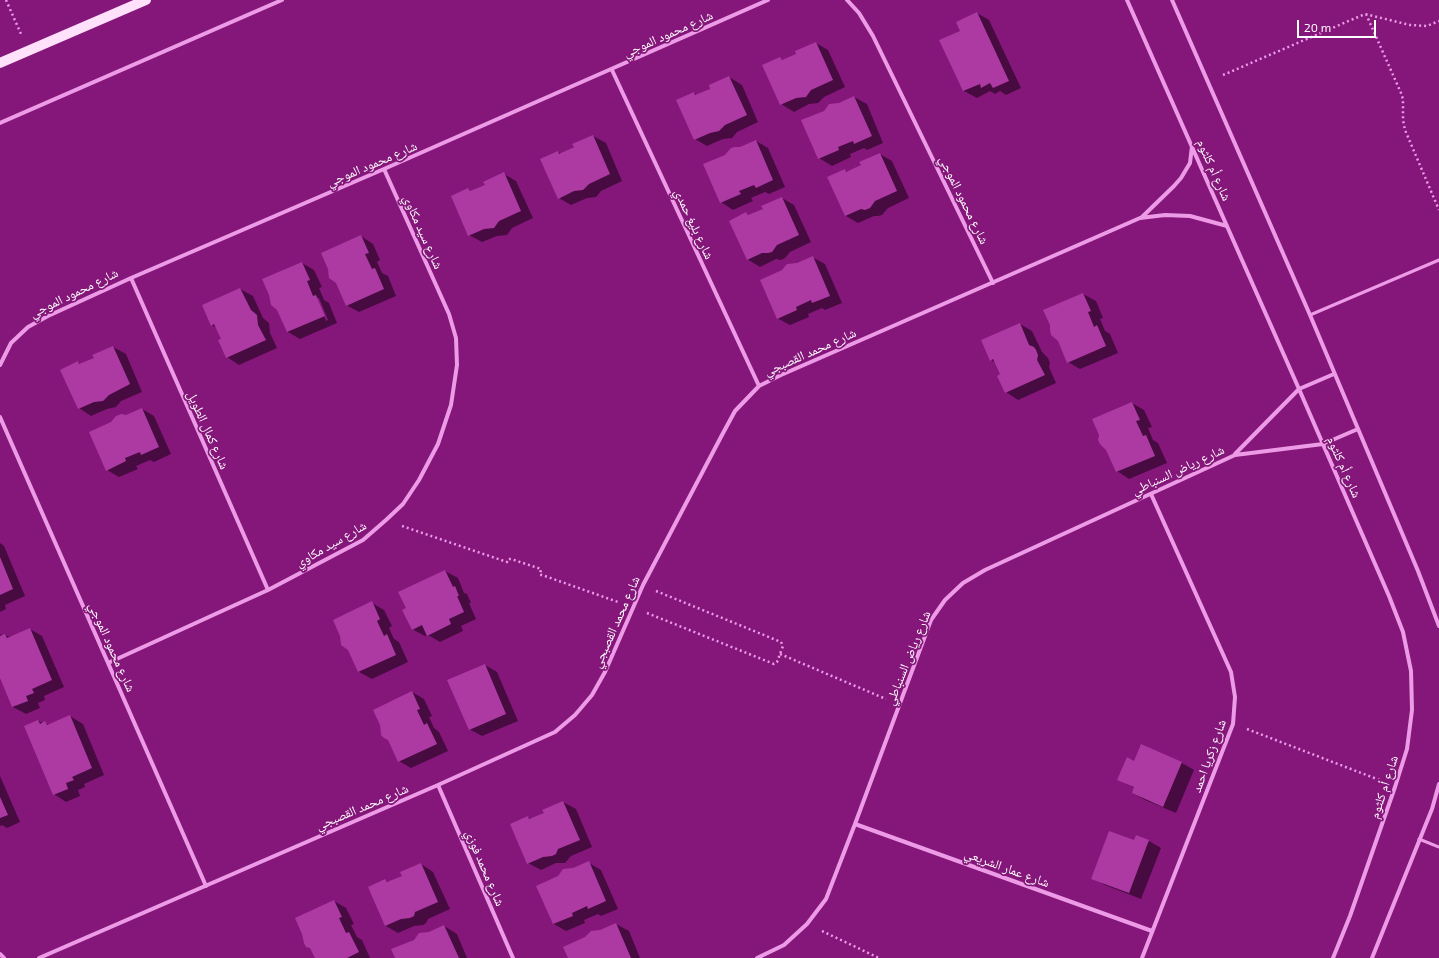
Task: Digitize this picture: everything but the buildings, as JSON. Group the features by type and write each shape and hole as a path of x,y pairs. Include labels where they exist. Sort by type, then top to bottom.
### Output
{"main road":[{"path":"0,63 146,0"}],"street":[{"path":"0,123 282,0"},
{"name":"شارع محمود الموجي","path":"0,365 11,343 28,327 48,316 131,278 612,70 768,0"},
{"name":"شارع محمود الموجي","path":"847,0 859,13 873,36 993,283"},
{"name":"شارع أم كلثوم","path":"1127,0 1299,389 1389,596 1403,632 1411,671 1412,710 1407,749 1350,916 1333,958"},
{"name":"شارع أم كلثوم","path":"1172,0 1310,315 1418,571 1439,626"},
{"name":"شارع بليغ حمدي","path":"612,70 759,386"},
{"name":"شارع محمد القصبجي","path":"1140,218 1181,178 1190,163 1192,145"},
{"name":"شارع سيد مكاوي","path":"108,663 268,590 363,540 403,504 419,480 438,444 451,405 456,365 456,338 449,314 384,169"},
{"name":"شارع محمد القصبجي","path":"39,958 438,785 555,732 575,715 592,695 605,672 643,585 735,411 759,386 1140,218 1165,215 1190,216 1227,226"},
{"name":"شارع كمال الطويل","path":"131,278 268,590"},
{"path":"1299,389 1334,374"},
{"name":"شارع رياض السنباطي","path":"1235,455 1299,389"},
{"name":"شارع محمود الموجي","path":"0,417 206,886"},
{"name":"شارع رياض السنباطي","path":"757,958 784,945 808,924 826,899 856,824 931,620 945,600 964,583 985,570 1235,455 1323,444 1358,429"},
{"name":"شارع زكريا احمد","path":"1142,958 1233,724 1235,697 1231,672 1151,494"},
{"path":"1372,958 1432,808 1439,784"},
{"name":"شارع محمد فوزي","path":"438,785 513,958"},
{"name":"شارع عمار الشريعي","path":"856,824 1152,930"},
{"path":"0,954 4,958"}],"lane":[{"path":"1310,315 1439,260"},
{"path":"1419,839 1439,847"}],"path":[{"path":"6,0 28,51"},
{"path":"1366,14 1401,93 1403,99 1403,120 1405,130 1439,210"},
{"path":"1208,82 1366,14 1410,25 1428,26 1439,22"},
{"path":"386,520 507,562 508,559 511,559 541,569 540,575 634,607 774,664 777,662 783,646 781,642 643,585"},
{"path":"780,654 900,704"},
{"path":"1233,724 1395,787"},
{"path":"808,924 879,958"}]}
